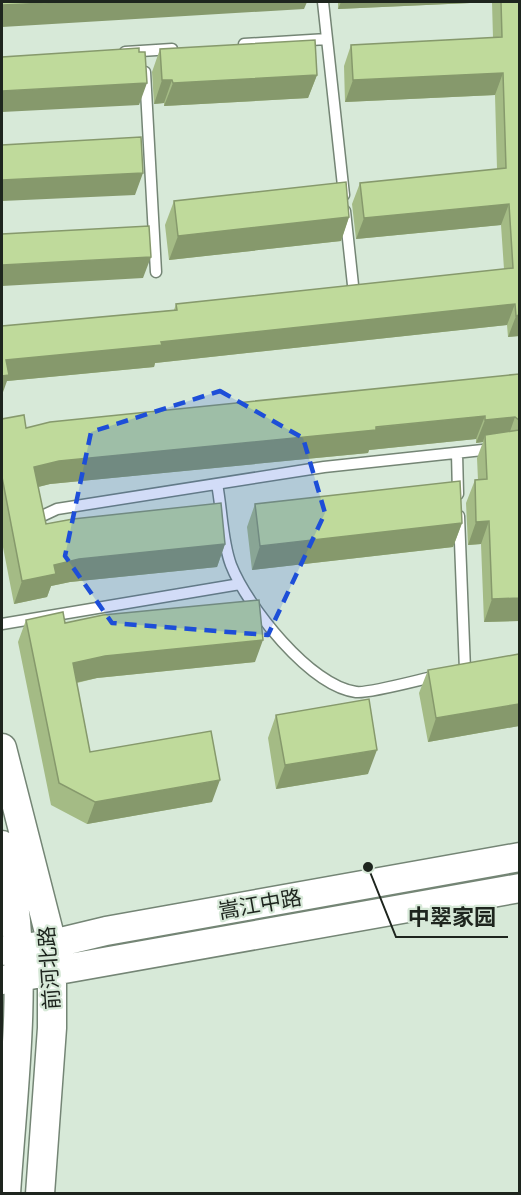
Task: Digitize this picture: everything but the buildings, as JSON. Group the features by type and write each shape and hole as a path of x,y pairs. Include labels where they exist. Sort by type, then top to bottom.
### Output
{"main road":[{"name":"前河北路","path":"2,748 52,958 52,1028 40,1194"},
{"name":"前河北路","path":"2,845 14,903 9,949 9,979 17,1026 6,1194"},
{"name":"嵩江中路","path":"9,979 106,931 519,857"},
{"name":"嵩江中路","path":"9,949 52,958 519,888"}],"lane":[{"path":"323,2 353,285"},
{"path":"235,45 327,39"},
{"path":"108,53 189,48"},
{"path":"143,50 156,272"},
{"path":"42,516 57,508 324,467 507,447"},
{"path":"217,484 230,563 245,596 286,645 323,679 357,693 460,671 457,453"},
{"path":"2,624 240,584"}],"highlighted area":[{"path":"220,391 303,438 325,513 268,635 112,623 65,556 91,432"}],"place":[{"name":"中翠家园","path":"368,867"}]}
